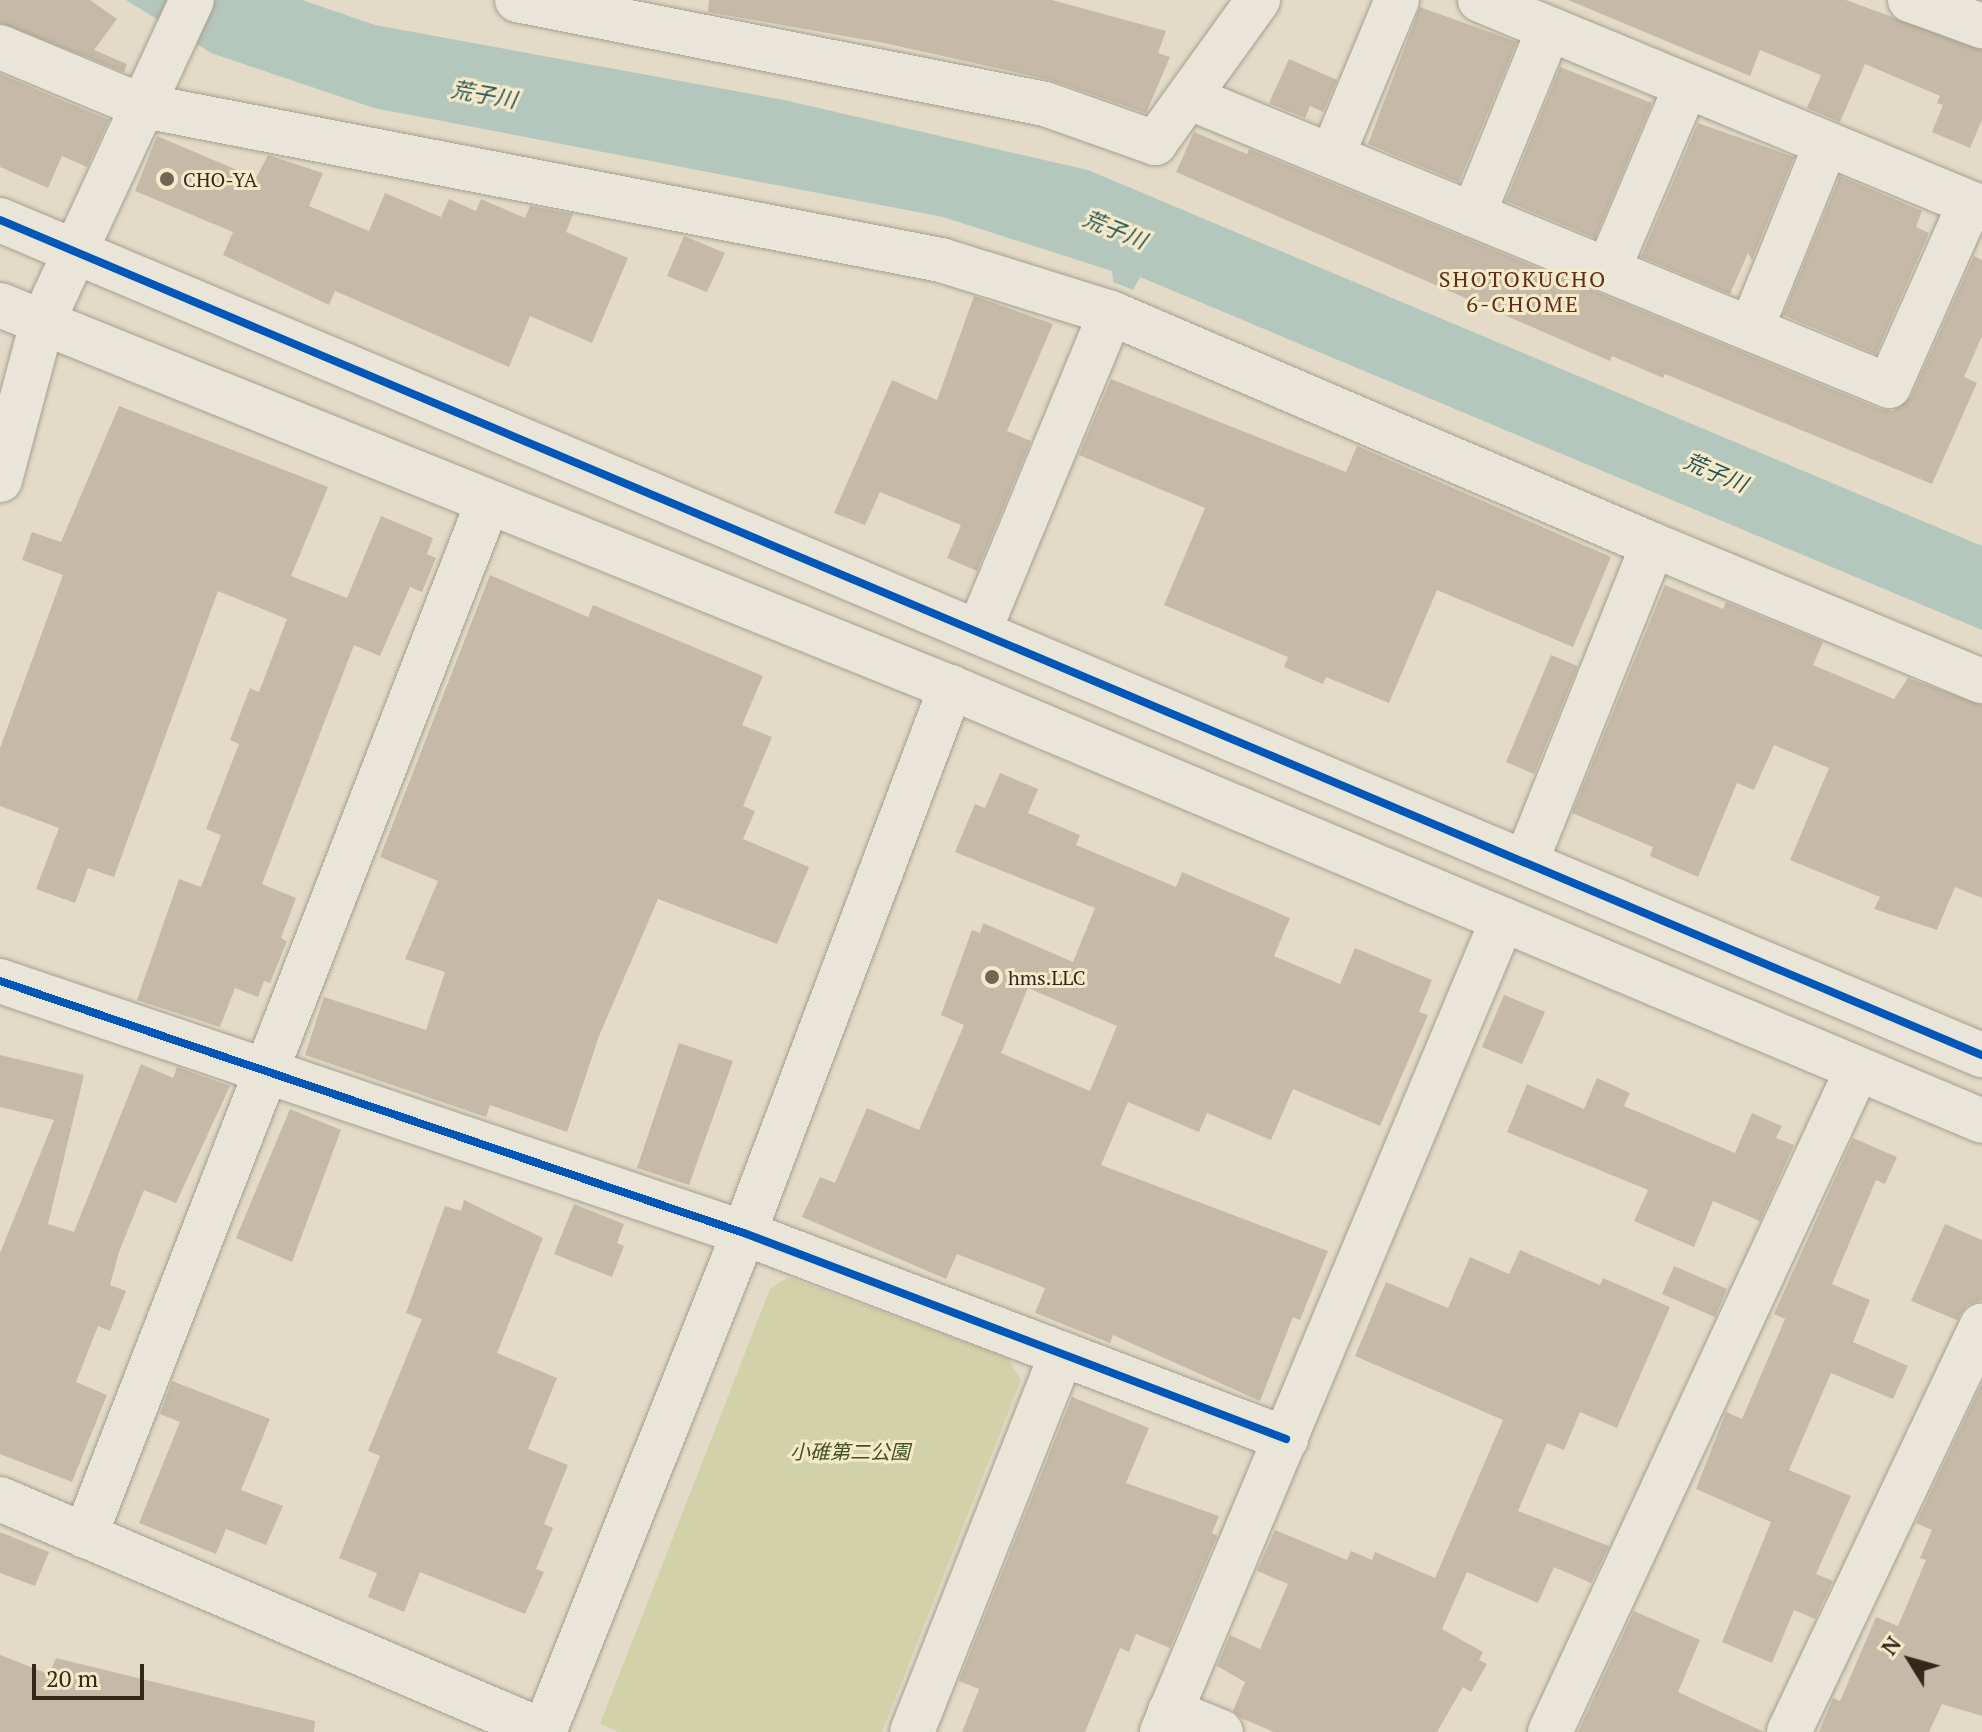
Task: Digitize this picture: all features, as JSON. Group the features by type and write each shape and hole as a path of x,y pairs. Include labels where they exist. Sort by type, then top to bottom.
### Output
{"street":[{"path":"0,480 42,323 139,105 192,0"},
{"path":"517,0 1045,104 1155,143 1258,0"},
{"path":"1332,156 1397,0"},
{"path":"1190,98 1889,386 1976,206 1686,86 1544,17 1480,0"},
{"path":"1910,0 1966,14"},
{"path":"1473,215 1544,17"},
{"path":"0,47 139,105 941,260 1111,313 1653,545 1982,681"},
{"path":"1608,270 1686,86"},
{"path":"1751,329 1826,144"},
{"path":"0,220 1982,1055"},
{"path":"0,305 951,687 1501,923 1982,1121"},
{"path":"979,631 1111,313"},
{"path":"85,1536 488,502"},
{"path":"1526,862 1653,545"},
{"path":"0,1499 544,1732 744,1233 951,687"},
{"path":"1221,1732 1166,1722 1501,923"},
{"path":"0,981 744,1233 1286,1439"},
{"path":"1550,1732 1857,1070"},
{"path":"1789,1732 1982,1325"},
{"path":"912,1732 1062,1354"}],"green space":[{"name":"小碓第二公園","path":"788,1277 1008,1358 1021,1380 882,1732 619,1732 600,1724 770,1289"}],"water":[{"name":"荒子川","path":"126,0 302,0 375,25 784,100 1088,170 1982,546 1982,630 1140,277 1133,290 1113,282 1112,271 943,217 374,108 211,53"}],"building":[{"path":"0,0 90,0 117,19 94,50 127,64 124,72 0,23"},
{"path":"709,0 1052,0 1166,31 1158,53 1170,57 1146,113 1050,80 884,43 708,12"},
{"path":"1568,0 1846,0 1982,50 1982,120 1970,148 1932,132 1943,105 1937,103 1940,96 1865,64 1840,122 1807,108 1821,75 1760,50 1750,76"},
{"path":"1420,7 1517,42 1459,182 1368,144"},
{"path":"1289,59 1337,80 1323,112 1310,106 1305,118 1269,103"},
{"path":"1560,67 1652,103 1595,238 1506,201"},
{"path":"0,74 109,120 87,167 62,156 48,188 0,167"},
{"path":"1698,123 1794,157 1752,260 1748,253 1730,294 1641,257"},
{"path":"1194,132 1247,154 1249,149 1880,409 1893,411 1911,397 1974,256 1982,260 1982,336 1964,377 1977,383 1932,484 1665,374 1663,378 1612,356 1610,361 1176,172"},
{"path":"157,136 256,178 268,155 323,173 309,206 369,231 385,193 441,217 449,199 476,211 481,199 525,218 530,206 573,214 566,232 628,258 592,343 530,316 509,367 335,291 329,305 223,255 233,232 135,191"},
{"path":"1840,176 1922,211 1916,227 1929,233 1876,354 1783,315"},
{"path":"684,236 725,253 707,292 667,276"},
{"path":"974,296 1053,324 1007,431 1031,441 977,571 947,558 961,525 880,492 865,525 834,513 892,380 937,400"},
{"path":"1111,379 1346,472 1357,446 1611,557 1573,647 1437,590 1389,703 1326,677 1323,684 1284,667 1288,657 1164,605 1205,508 1079,455"},
{"path":"119,406 328,487 291,576 347,598 381,516 433,538 427,554 436,558 422,592 410,587 380,656 354,645 262,884 296,898 281,938 287,941 270,983 264,981 258,997 235,988 220,1027 137,1000 179,879 201,887 221,835 206,829 239,744 230,740 250,688 259,692 287,619 218,591 114,877 88,868 75,903 36,889 59,828 0,806 0,748 63,575 22,560 32,532 61,542"},
{"path":"490,575 588,617 593,605 763,676 742,725 772,737 743,806 755,811 743,839 809,867 777,944 658,899 599,1036 567,1132 490,1105 486,1117 305,1055 324,997 426,1030 445,972 405,959 438,881 380,857"},
{"path":"1665,585 1723,609 1726,602 1823,642 1813,665 1894,699 1908,678 1982,705 1982,898 1955,887 1937,930 1874,909 1880,897 1790,860 1829,768 1774,745 1754,790 1737,783 1698,877 1650,856 1653,847 1572,813"},
{"path":"1551,655 1578,666 1534,774 1506,762"},
{"path":"1000,773 1038,789 1028,813 1080,835 1076,845 1176,887 1182,872 1290,918 1274,956 1340,984 1355,948 1432,980 1419,1012 1428,1015 1380,1126 1293,1089 1271,1140 1207,1113 1199,1132 1128,1102 1101,1165 1328,1251 1300,1320 1293,1317 1260,1401 1113,1335 1110,1343 1035,1313 1045,1288 957,1254 946,1279 802,1217 820,1177 835,1183 867,1108 919,1130 964,1025 941,1015 972,930 980,933 983,923 1073,962 1095,908 955,852 975,804 985,808","holes":["1028,988 1117,1026 1090,1091 1001,1053"]},
{"path":"1504,995 1545,1012 1522,1064 1482,1047"},
{"path":"679,1043 733,1061 689,1185 637,1168"},
{"path":"0,1055 84,1075 48,1224 74,1232 141,1064 173,1078 177,1067 230,1086 176,1203 144,1190 119,1252 110,1285 126,1291 110,1331 98,1326 76,1382 107,1395 72,1482 0,1454 0,1253 54,1120 0,1107"},
{"path":"1597,1078 1630,1093 1624,1106 1735,1153 1752,1113 1782,1126 1776,1138 1794,1145 1760,1221 1713,1201 1694,1247 1634,1221 1648,1190 1507,1132 1527,1084 1584,1109"},
{"path":"290,1109 341,1130 292,1262 236,1238"},
{"path":"1853,1138 1897,1157 1885,1184 1876,1180 1832,1284 1870,1300 1853,1342 1908,1366 1893,1399 1831,1373 1789,1470 1851,1496 1816,1574 1833,1581 1815,1619 1794,1610 1772,1663 1722,1642 1771,1522 1696,1489 1726,1412 1742,1419 1785,1319 1774,1314"},
{"path":"464,1200 543,1238 497,1353 557,1378 528,1449 568,1465 544,1524 553,1528 536,1569 544,1572 525,1614 420,1572 404,1612 368,1597 377,1573 339,1558 380,1456 368,1451 422,1319 406,1313 445,1206 461,1211"},
{"path":"574,1204 624,1224 617,1243 624,1246 612,1277 554,1254"},
{"path":"1945,1224 1982,1240 1982,1300 1967,1305 1957,1320 1911,1301"},
{"path":"1520,1250 1600,1285 1603,1278 1670,1307 1617,1428 1580,1412 1564,1450 1547,1443 1518,1511 1609,1546 1591,1583 1554,1567 1538,1603 1467,1572 1442,1629 1483,1652 1479,1660 1487,1664 1471,1692 1463,1687 1437,1732 1274,1732 1241,1718 1233,1711 1245,1682 1217,1666 1230,1635 1260,1649 1288,1584 1257,1571 1275,1530 1347,1560 1351,1551 1372,1560 1375,1552 1435,1578 1503,1420 1355,1356 1386,1282 1448,1308 1470,1257 1509,1274"},
{"path":"1674,1266 1727,1289 1715,1317 1662,1294"},
{"path":"172,1381 270,1419 241,1490 283,1506 266,1545 226,1529 216,1554 139,1523 180,1422 160,1414"},
{"path":"1982,1383 1982,1716 1942,1704 1929,1732 1819,1732 1833,1698 1840,1701 1876,1617 1898,1626 1926,1560 1920,1558 1932,1530 1916,1523"},
{"path":"1072,1397 1149,1428 1126,1483 1219,1516 1212,1533 1217,1536 1170,1648 1136,1634 1129,1652 1120,1648 1085,1732 962,1732 979,1689 959,1681"},
{"path":"0,1532 49,1552 35,1586 0,1573"},
{"path":"1634,1611 1700,1640 1678,1692 1764,1732 1578,1732"},
{"path":"0,1655 49,1674 56,1658 315,1721 314,1732 0,1732"}],"cycle path":[{"path":"0,220 1982,1055"},
{"path":"0,981 744,1233 1286,1439"}],"place":[{"name":"CHO-YA","path":"167,179"},
{"name":"hms.LLC","path":"992,977"}],"district":[{"name":"SHOTOKUCHO 6-CHOME","path":"1523,290"}]}
